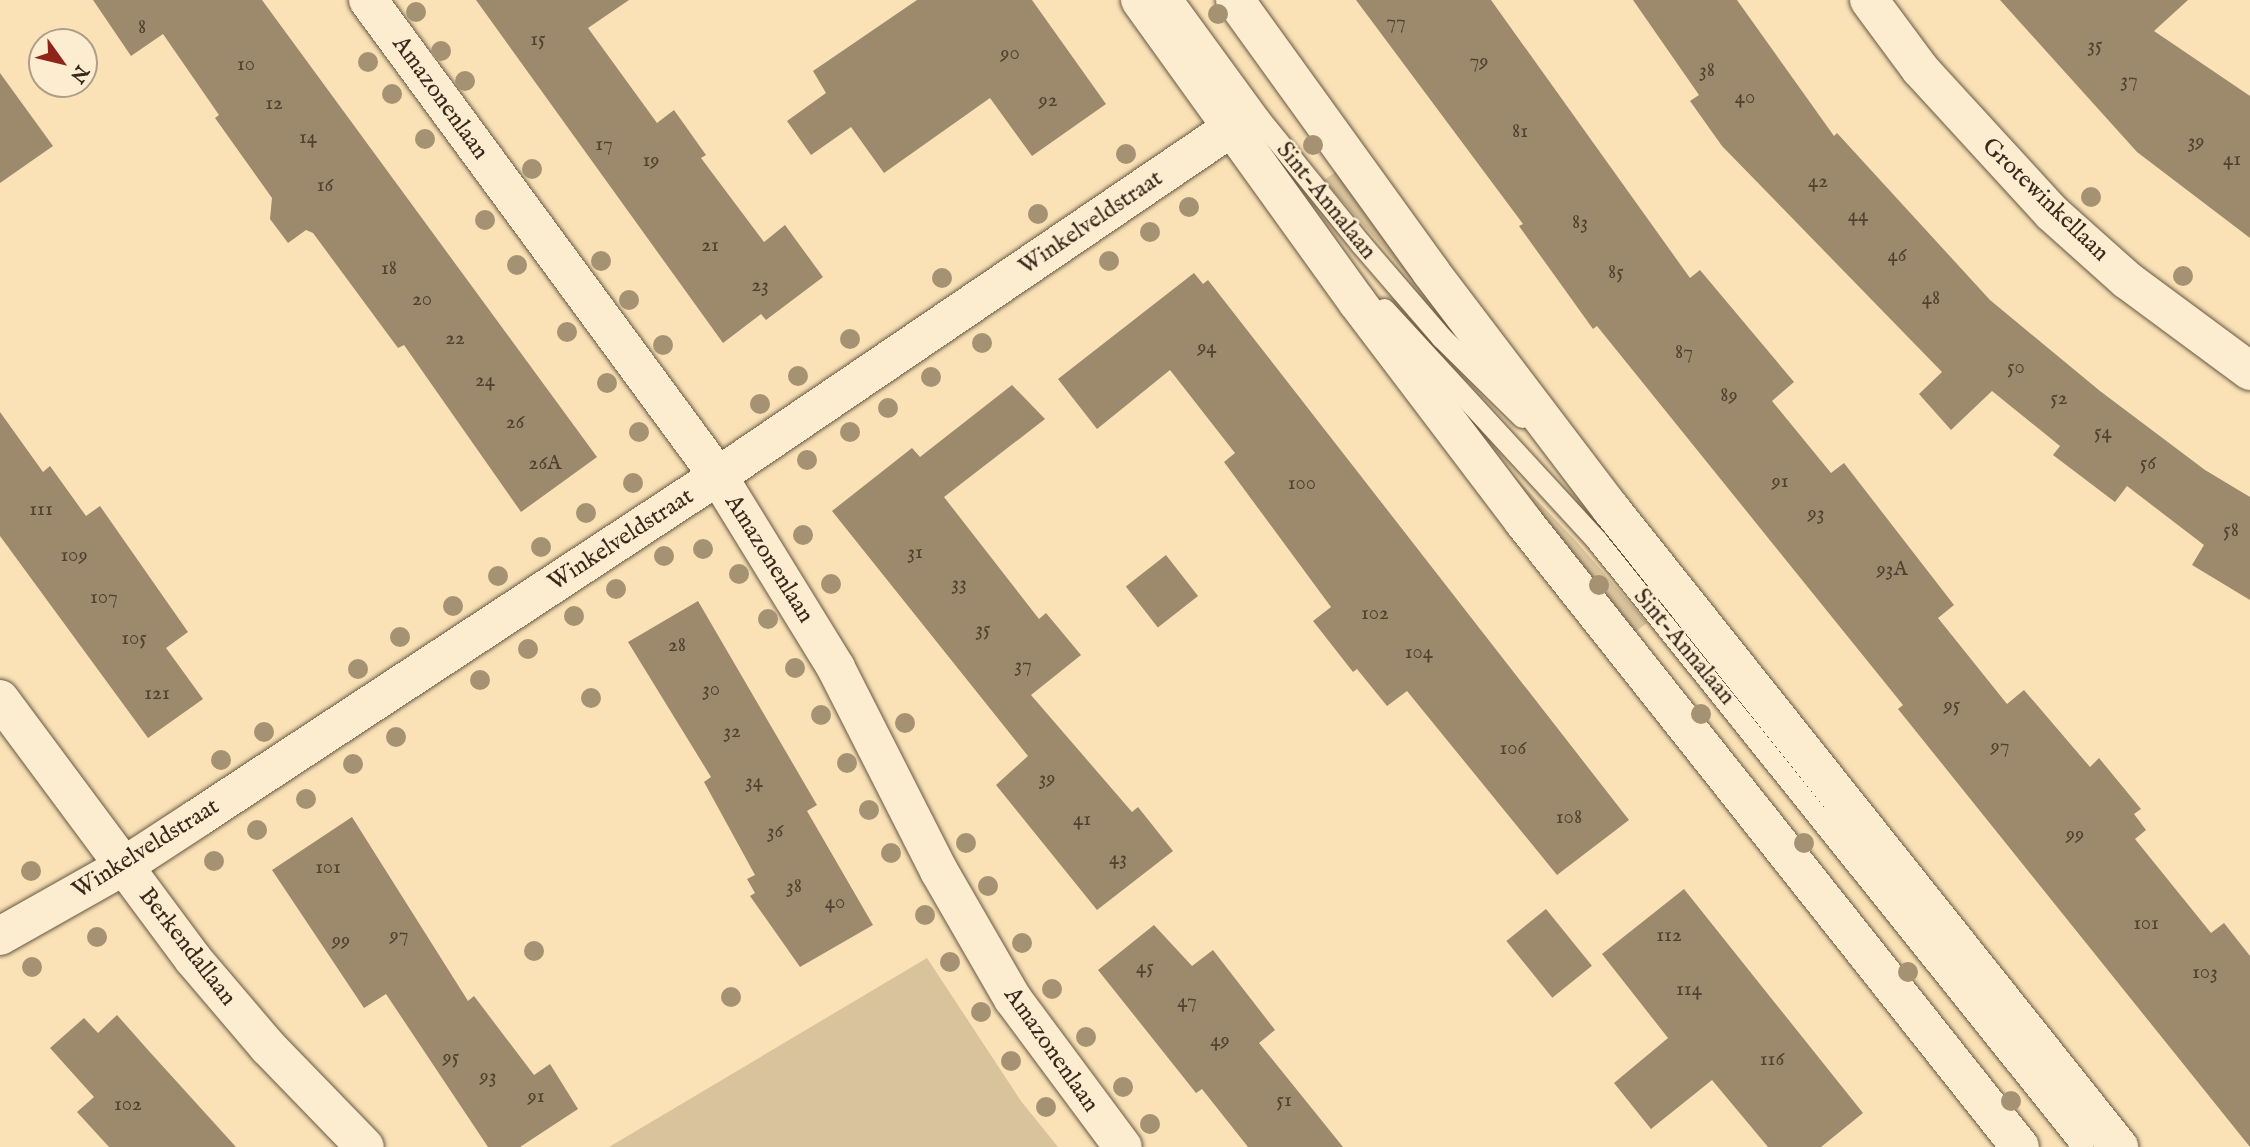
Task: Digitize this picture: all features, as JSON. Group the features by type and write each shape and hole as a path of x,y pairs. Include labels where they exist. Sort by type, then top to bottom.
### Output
{"street":[{"name":"Amazonenlaan","path":"368,0 718,476 836,668 939,871 1013,999 1123,1147"},
{"name":"Sint-Annalaan","path":"1140,0 1449,425 1620,647 2020,1147"},
{"name":"Sint-Annalaan","path":"1235,0 1431,272 1611,509 2119,1147"},
{"name":"Grotewinkellaan","path":"1869,0 1920,69 2052,213 2127,279 2250,371"},
{"name":"Winkelveldstraat","path":"0,936 124,866 718,476 1231,128"},
{"name":"Berkendallaan","path":"0,699 230,1003 365,1147"}],"lane":[{"name":"Sint-Annalaan","path":"1173,0 1259,118 1414,306 1611,509"},
{"name":"Sint-Annalaan","path":"1260,167 1459,395 1597,541 1721,690 2083,1147"}],"shaded area":[{"path":"1340,169 1466,342 1324,180"},
{"path":"1464,424 1576,541 1647,623 1630,636"},
{"path":"927,958 1021,1101 1058,1147 609,1147"}],"building":[{"path":"93,0 262,0 597,457 521,512 404,345 398,348 313,233 306,230 288,243 270,219 272,198 215,118 219,115 163,34 131,56"},
{"path":"476,0 629,0 588,28 657,123 674,110 706,155 701,158 764,242 785,225 823,277 766,320 761,314 723,343"},
{"path":"917,0 1032,0 1106,104 1032,156 990,98 884,173 851,127 811,155 787,121 826,93 813,71"},
{"path":"1356,0 1491,0 1690,278 1700,270 1794,382 1772,401 1831,473 1844,463 1954,605 1938,618 2007,704 2024,690 2090,767 2099,758 2141,809 2134,814 2146,830 2135,839 2211,933 2224,923 2250,956 2250,1147 1898,709 1903,705 1597,326 1593,329 1519,226 1523,224"},
{"path":"1633,0 1737,0 1834,136 1837,133 1990,300 2100,391 2205,470 2250,497 2250,600 2192,565 2204,545 2127,486 2115,502 2053,455 2060,446 1992,391 1951,430 1919,394 1942,372 1722,146 1690,101 1699,95"},
{"path":"2000,0 2188,0 2154,31 2250,96 2250,238 2137,152"},
{"path":"0,73 53,146 0,183"},
{"path":"1194,273 1203,284 1208,280 1629,820 1557,875 1407,691 1387,706 1357,669 1353,672 1313,621 1331,607 1224,462 1235,453 1170,370 1097,429 1058,379"},
{"path":"1012,385 1045,419 944,497 1039,619 1046,613 1081,655 1031,695 1132,812 1138,807 1173,851 1097,910 996,785 1028,756 832,511 912,448 920,457"},
{"path":"0,412 43,472 50,466 86,516 100,506 188,632 166,648 203,699 148,738 0,536"},
{"path":"1166,555 1198,596 1158,627 1126,586"},
{"path":"698,601 817,805 807,811 873,925 800,967 750,896 755,893 747,879 755,875 704,782 711,777 628,642"},
{"path":"352,817 468,1001 474,996 534,1075 550,1064 578,1109 520,1147 488,1147 386,994 364,1008 272,870"},
{"path":"1684,889 1863,1113 1821,1147 1768,1147 1712,1080 1651,1129 1614,1083 1668,1038 1602,954"},
{"path":"1546,909 1592,966 1552,998 1506,941"},
{"path":"1154,925 1192,966 1213,950 1275,1030 1259,1043 1343,1147 1248,1147 1202,1089 1196,1093 1098,970"},
{"path":"117,1015 236,1147 109,1147 77,1112 94,1097 50,1048 84,1018 98,1033"}]}
